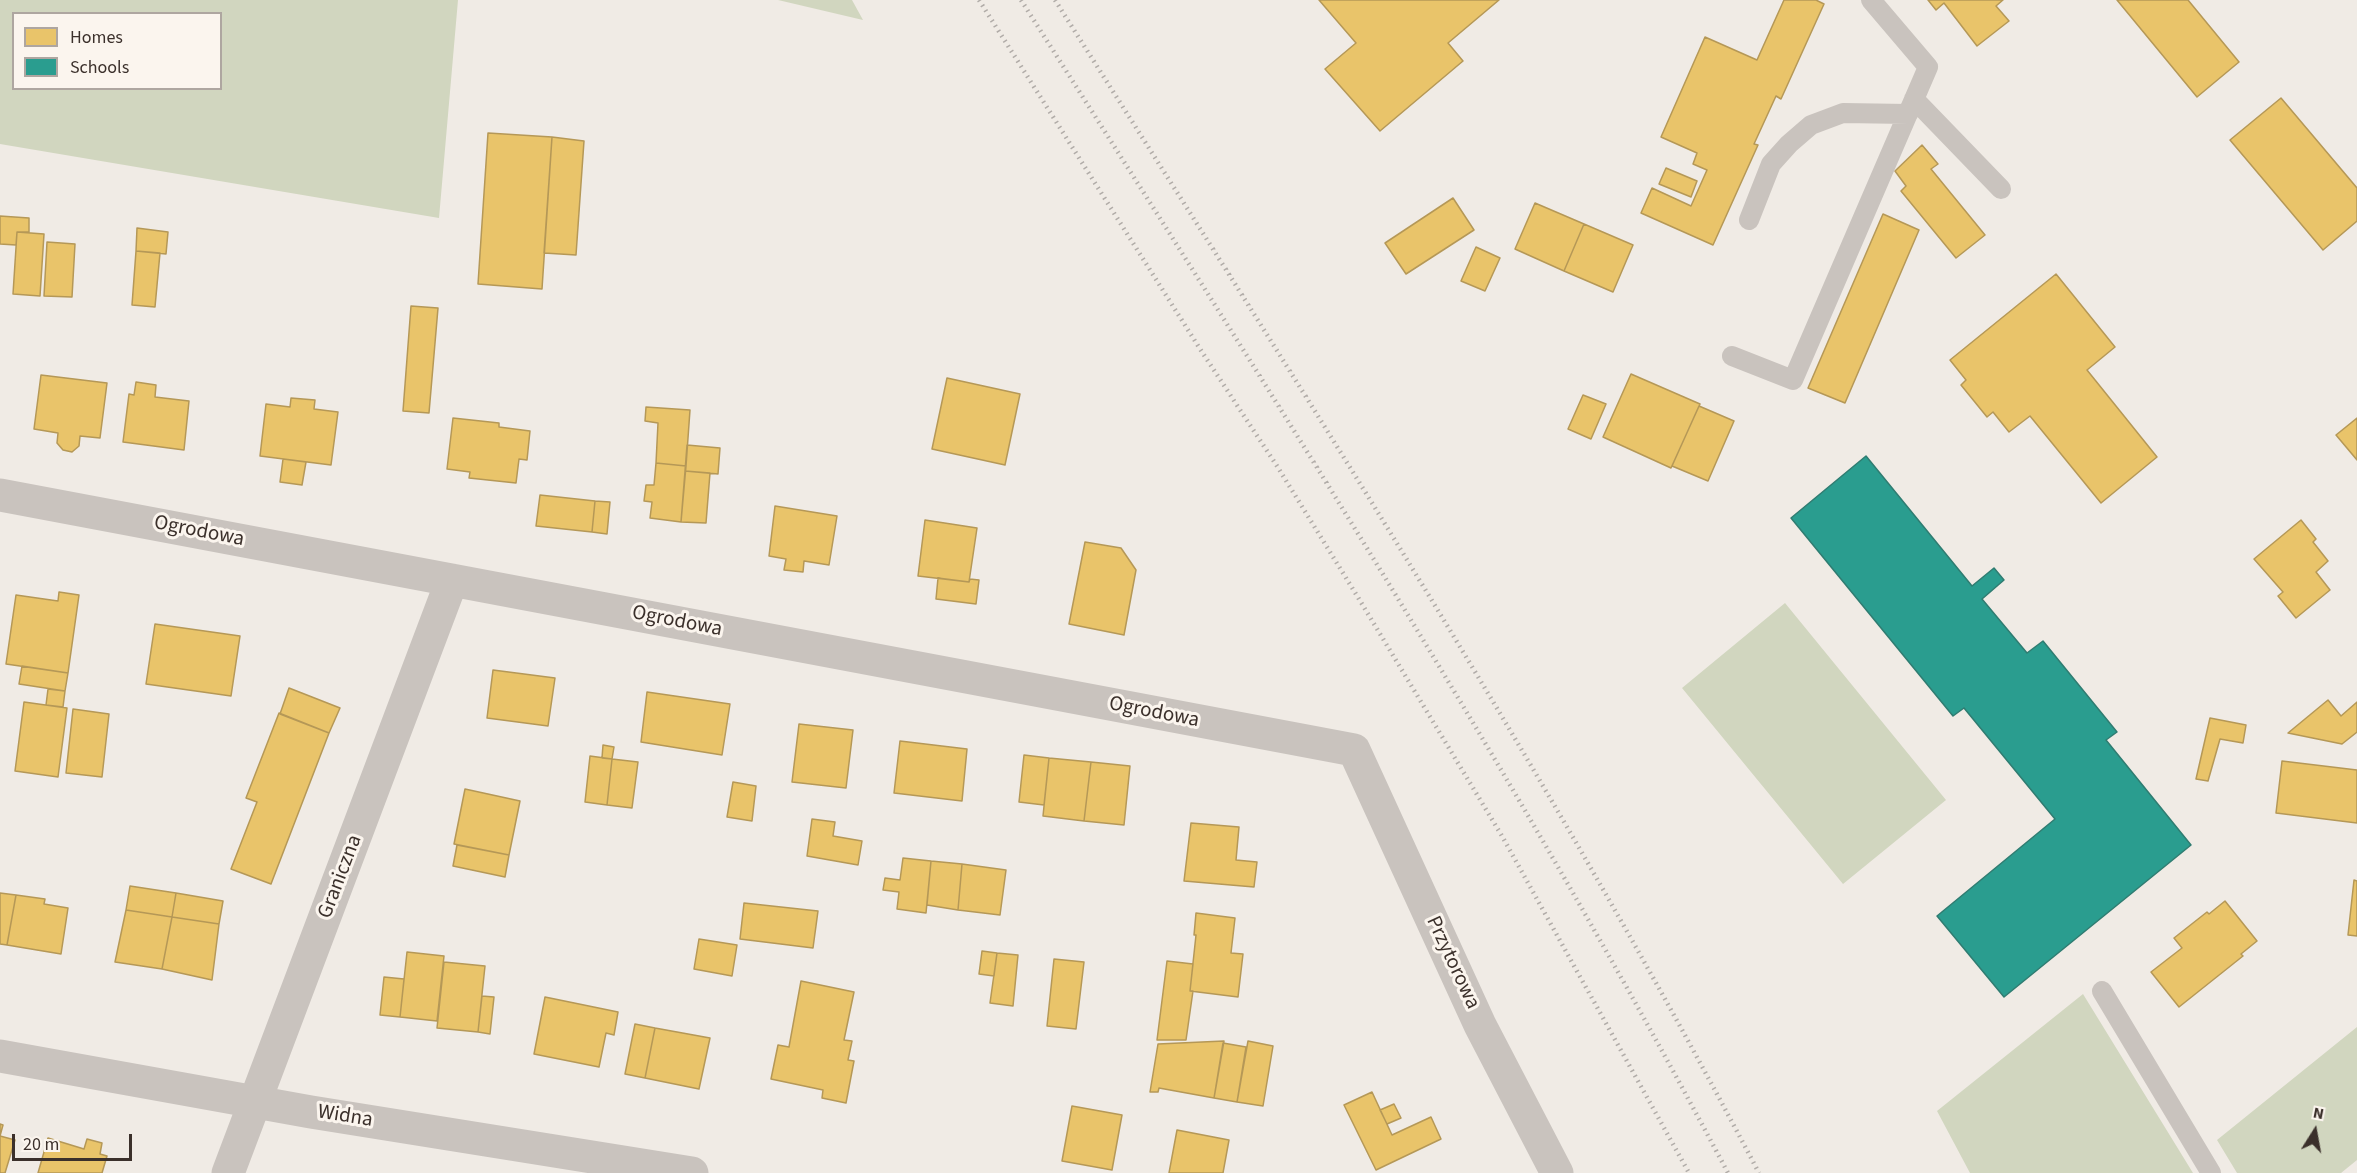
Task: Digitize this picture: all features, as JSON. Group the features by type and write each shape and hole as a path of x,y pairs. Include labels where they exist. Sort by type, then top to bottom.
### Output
{"street":[{"name":"Ogrodowa","path":"0,495 1354,750"},
{"name":"Graniczna","path":"228,1173 452,580"},
{"name":"Przytorowa","path":"1354,750 1480,1025 1557,1173"},
{"name":"Widna","path":"0,1056 256,1102 562,1163 692,1173"}],"lane":[{"path":"1732,356 1793,380 1928,67 1871,0"},
{"path":"1749,220 1771,164 1811,125 1844,113 1911,106 2001,189"},
{"path":"2103,991 2211,1173"}],"green space":[{"path":"0,0 458,0 439,218 0,144"},
{"path":"778,0 852,0 863,20"},
{"path":"1785,603 1946,800 1843,884 1682,688"},
{"path":"2083,994 2193,1173 1970,1173 1937,1111"},
{"path":"2357,1027 2357,1160 2341,1173 2237,1173 2217,1140"}],"building: Homes":[{"path":"1319,0 1499,0 1448,43 1463,61 1380,131 1325,69 1356,43"},
{"path":"1784,0 1816,0 1824,4 1781,99 1776,96 1754,144 1758,145 1713,245 1641,213 1652,188 1691,206 1707,170 1693,164 1697,153 1661,137 1705,37 1757,60"},
{"path":"1928,0 2003,0 1996,6 2009,21 1977,46 1944,3 1936,10"},
{"path":"2117,0 2188,0 2239,62 2197,97"},
{"path":"2281,98 2357,188 2357,221 2323,250 2230,140"},
{"path":"488,133 552,137 542,289 478,284"},
{"path":"552,137 584,141 576,255 544,253"},
{"path":"1922,145 1938,164 1931,169 1985,235 1956,258 1901,191 1906,186 1895,171"},
{"path":"1666,168 1697,181 1691,197 1659,184"},
{"path":"1453,198 1474,230 1406,274 1385,243"},
{"path":"1535,203 1584,224 1564,271 1515,249"},
{"path":"1883,214 1919,230 1845,403 1808,388"},
{"path":"0,216 29,218 29,232 17,232 16,245 0,244"},
{"path":"1584,224 1633,245 1613,292 1564,271"},
{"path":"137,228 168,232 166,254 136,251"},
{"path":"17,232 44,234 40,296 13,294"},
{"path":"47,242 75,244 72,297 44,296"},
{"path":"1476,247 1500,258 1485,291 1461,281"},
{"path":"136,251 160,253 155,307 132,305"},
{"path":"2056,274 2115,347 2087,370 2157,457 2101,503 2030,416 2009,432 1993,412 1987,417 1961,385 1966,380 1950,360"},
{"path":"411,306 438,308 429,413 403,411"},
{"path":"1631,374 1700,404 1671,468 1603,437"},
{"path":"41,375 107,383 100,438 80,436 79,446 72,452 63,450 57,443 58,433 34,429"},
{"path":"947,378 1020,394 1005,465 932,449"},
{"path":"136,382 156,385 155,397 189,401 184,450 123,442 129,394 134,395"},
{"path":"1583,395 1606,404 1591,439 1568,429"},
{"path":"291,398 315,400 314,409 338,412 331,465 260,456 266,404 290,407"},
{"path":"1699,406 1734,421 1708,481 1672,466"},
{"path":"646,407 690,410 686,466 656,463 658,423 645,421"},
{"path":"453,418 499,423 499,427 530,431 527,460 519,459 516,483 469,478 470,472 447,469"},
{"path":"2357,418 2357,460 2336,435"},
{"path":"687,445 720,448 718,474 685,471"},
{"path":"283,459 306,462 302,485 280,482"},
{"path":"656,463 686,466 681,522 650,518 652,502 644,501 646,485 654,485"},
{"path":"685,471 710,473 706,523 681,522"},
{"path":"540,495 595,501 592,532 536,526"},
{"path":"595,501 610,502 607,534 592,532"},
{"path":"775,506 837,516 829,565 804,561 803,572 784,570 786,559 769,556"},
{"path":"925,520 977,528 969,582 918,576"},
{"path":"2301,520 2316,539 2313,542 2328,561 2316,572 2330,590 2296,618 2278,596 2283,592 2254,559"},
{"path":"1085,542 1121,548 1136,570 1124,635 1069,624"},
{"path":"938,578 969,582 970,579 979,580 976,604 936,599"},
{"path":"59,592 79,595 68,673 6,664 16,595 58,601"},
{"path":"155,624 240,636 231,696 146,684"},
{"path":"22,666 68,673 65,691 19,684"},
{"path":"493,670 555,678 548,726 487,718"},
{"path":"289,688 340,708 329,733 280,714"},
{"path":"48,689 65,691 63,707 46,705"},
{"path":"647,692 730,704 722,755 641,742"},
{"path":"2328,700 2341,716 2357,702 2357,732 2342,744 2288,733"},
{"path":"24,702 67,708 58,777 15,771"},
{"path":"73,709 109,714 102,777 66,773"},
{"path":"279,713 329,733 271,884 231,869 257,802 246,798"},
{"path":"2210,718 2246,725 2243,743 2220,739 2208,781 2196,779"},
{"path":"799,724 853,730 846,788 792,782"},
{"path":"900,741 967,749 962,801 894,793"},
{"path":"603,745 614,747 612,759 602,758"},
{"path":"1024,755 1049,758 1044,805 1019,802"},
{"path":"590,756 612,759 607,805 585,802"},
{"path":"1049,758 1091,762 1084,821 1043,816"},
{"path":"612,759 638,762 632,808 607,805"},
{"path":"2282,761 2357,770 2357,823 2276,813"},
{"path":"1091,762 1130,766 1124,825 1084,821"},
{"path":"733,782 756,786 752,821 727,817"},
{"path":"465,789 520,801 509,855 454,844"},
{"path":"812,819 835,822 833,836 862,841 858,865 807,856"},
{"path":"1191,823 1239,827 1236,860 1257,862 1254,887 1184,881"},
{"path":"457,845 509,855 505,877 453,866"},
{"path":"903,858 931,861 926,913 897,909 899,892 883,890 885,878 900,880"},
{"path":"931,861 962,864 958,910 927,905"},
{"path":"962,864 1006,870 1000,915 958,910"},
{"path":"2354,880 2357,881 2357,936 2348,935"},
{"path":"130,886 176,893 172,917 126,910"},
{"path":"0,893 16,895 7,945 0,944"},
{"path":"176,893 223,901 219,924 172,917"},
{"path":"16,895 45,899 44,904 68,908 61,954 7,945"},
{"path":"2225,901 2257,941 2241,954 2243,956 2179,1007 2151,972 2182,948 2174,938"},
{"path":"744,903 818,911 813,948 740,939"},
{"path":"126,910 172,917 162,969 115,962"},
{"path":"1196,913 1235,918 1231,953 1243,954 1238,997 1190,991"},
{"path":"172,917 219,924 212,980 162,969"},
{"path":"699,939 737,945 732,976 694,969"},
{"path":"982,951 997,953 994,976 979,974"},
{"path":"407,952 444,956 437,1021 400,1017"},
{"path":"997,953 1018,955 1013,1006 990,1003"},
{"path":"1054,959 1084,962 1076,1029 1047,1026"},
{"path":"1167,961 1193,964 1190,991 1193,991 1186,1040 1157,1040"},
{"path":"444,962 485,966 478,1032 437,1028"},
{"path":"384,977 404,979 400,1017 380,1015"},
{"path":"801,981 854,992 844,1040 852,1041 848,1060 854,1061 846,1103 822,1098 823,1090 771,1079 778,1045 789,1047"},
{"path":"482,996 494,997 490,1034 478,1032"},
{"path":"545,997 618,1012 614,1035 606,1033 599,1067 534,1054"},
{"path":"635,1024 655,1028 645,1078 625,1074"},
{"path":"655,1028 710,1038 699,1089 645,1078"},
{"path":"1224,1041 1214,1098 1159,1088 1158,1092 1150,1092 1158,1044"},
{"path":"1248,1041 1273,1046 1263,1106 1237,1102"},
{"path":"1223,1043 1246,1047 1237,1102 1214,1098"},
{"path":"1372,1092 1392,1135 1431,1117 1441,1139 1376,1170 1344,1105"},
{"path":"1394,1104 1401,1118 1387,1124 1380,1110"},
{"path":"1072,1106 1122,1115 1112,1170 1062,1161"},
{"path":"1177,1130 1229,1140 1223,1173 1169,1173"},
{"path":"0,1136 15,1140 5,1173 0,1173"},
{"path":"48,1138 84,1149 87,1139 102,1143 100,1154 107,1156 102,1173 38,1173"}],"building: Schools":[{"path":"1866,456 1972,586 1994,568 2004,580 1982,599 2027,653 2043,641 2117,732 2106,740 2191,845 2004,997 1937,916 2055,819 1964,708 1953,716 1791,518"}],"railway":[{"path":"979,0 1277,466 1359,599 1502,836 1689,1173"},
{"path":"1021,0 1296,434 1475,726 1562,873 1728,1173"},
{"path":"1055,0 1419,579 1594,873 1759,1173"}]}
